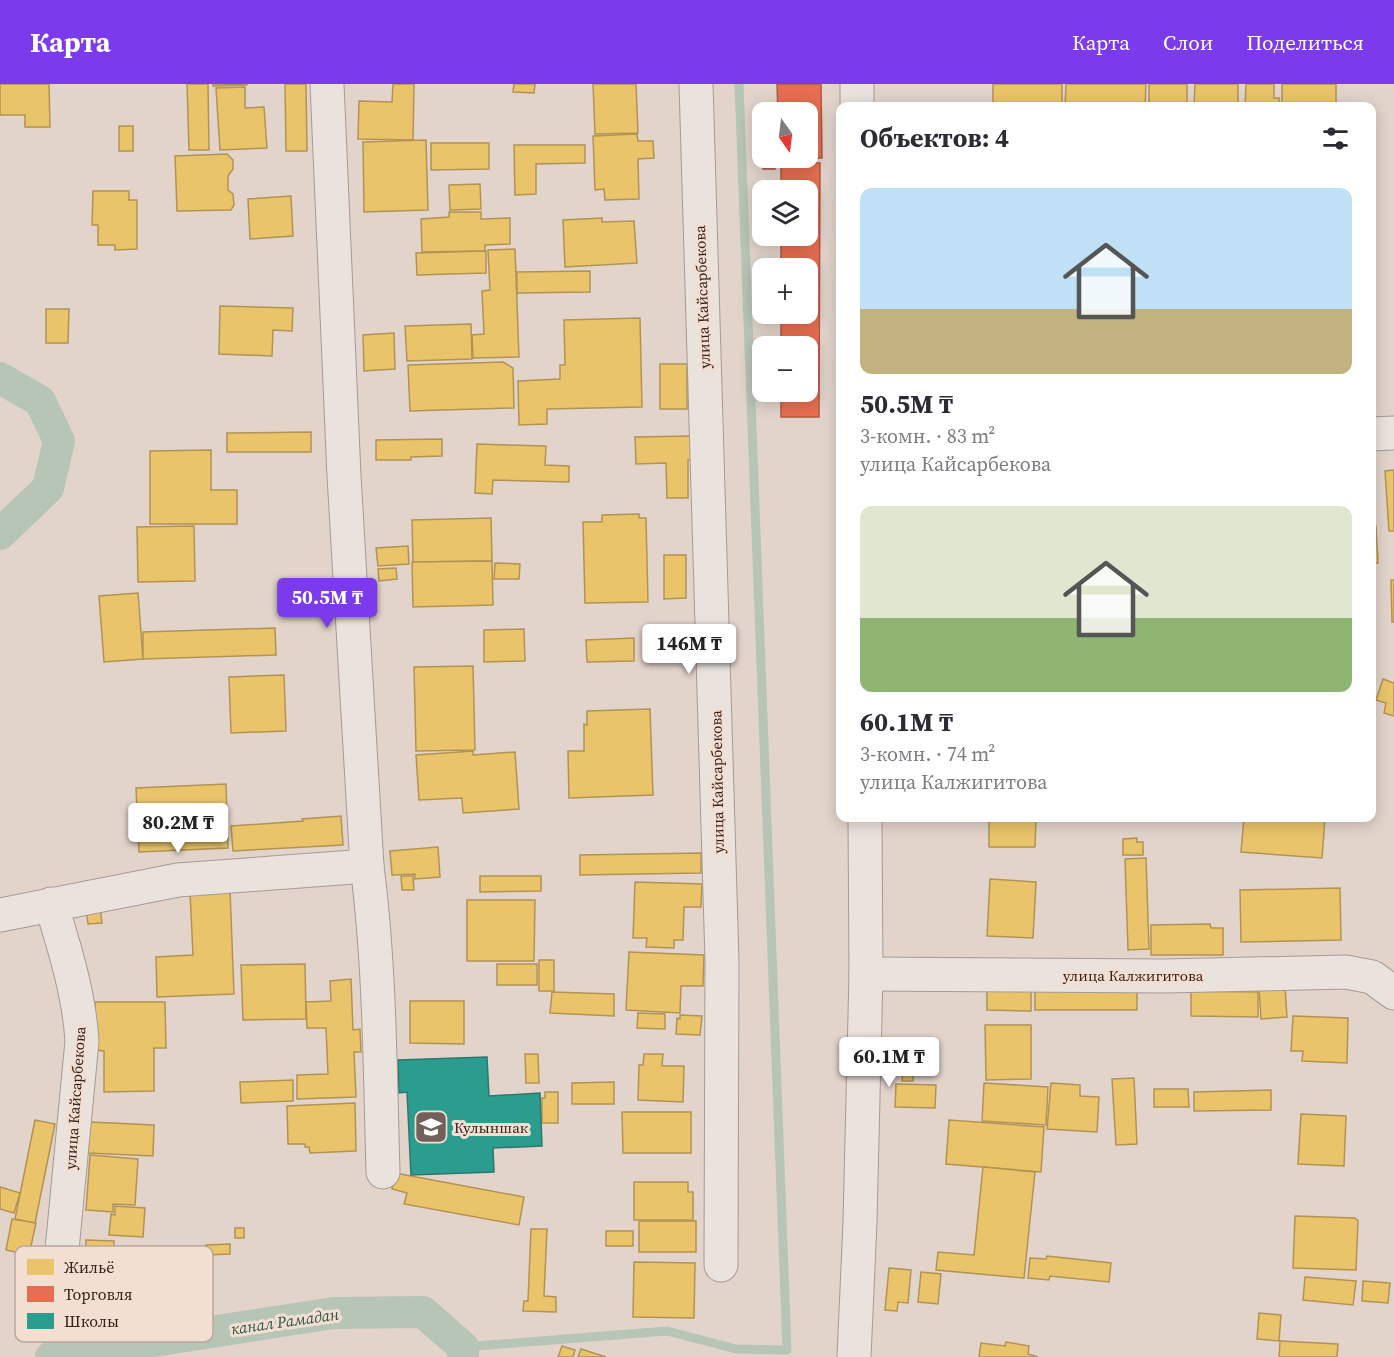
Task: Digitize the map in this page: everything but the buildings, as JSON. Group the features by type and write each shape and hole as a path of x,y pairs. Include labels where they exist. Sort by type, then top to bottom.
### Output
{"street":[{"path":"327,84 344,476 367,866 380,1033 383,1172"},
{"name":"улица Кайсарбекова","path":"696,84 722,961 721,1265"},
{"path":"857,84 857,102"},
{"path":"1376,434 1394,433"},
{"path":"854,1357 866,974 865,822"},
{"path":"0,915 178,880 367,866"},
{"name":"улица Кайсарбекова","path":"51,904 69,961 81,1018 82,1041 62,1246"},
{"name":"улица Калжигитова","path":"866,974 1164,976 1346,972 1372,977 1394,993"}],"waterway":[{"path":"463,1347 667,1331 736,1349 787,1350 739,84"},
{"name":"канал Рамадан","path":"0,378 40,401 59,441 48,488 0,534"},
{"name":"канал Рамадан","path":"213,1332 333,1313 423,1312 463,1347 463,1357"},
{"name":"канал Рамадан","path":"51,1357 147,1342"}],"place":[{"name":"Кулыншак","path":"431,1127"}]}
